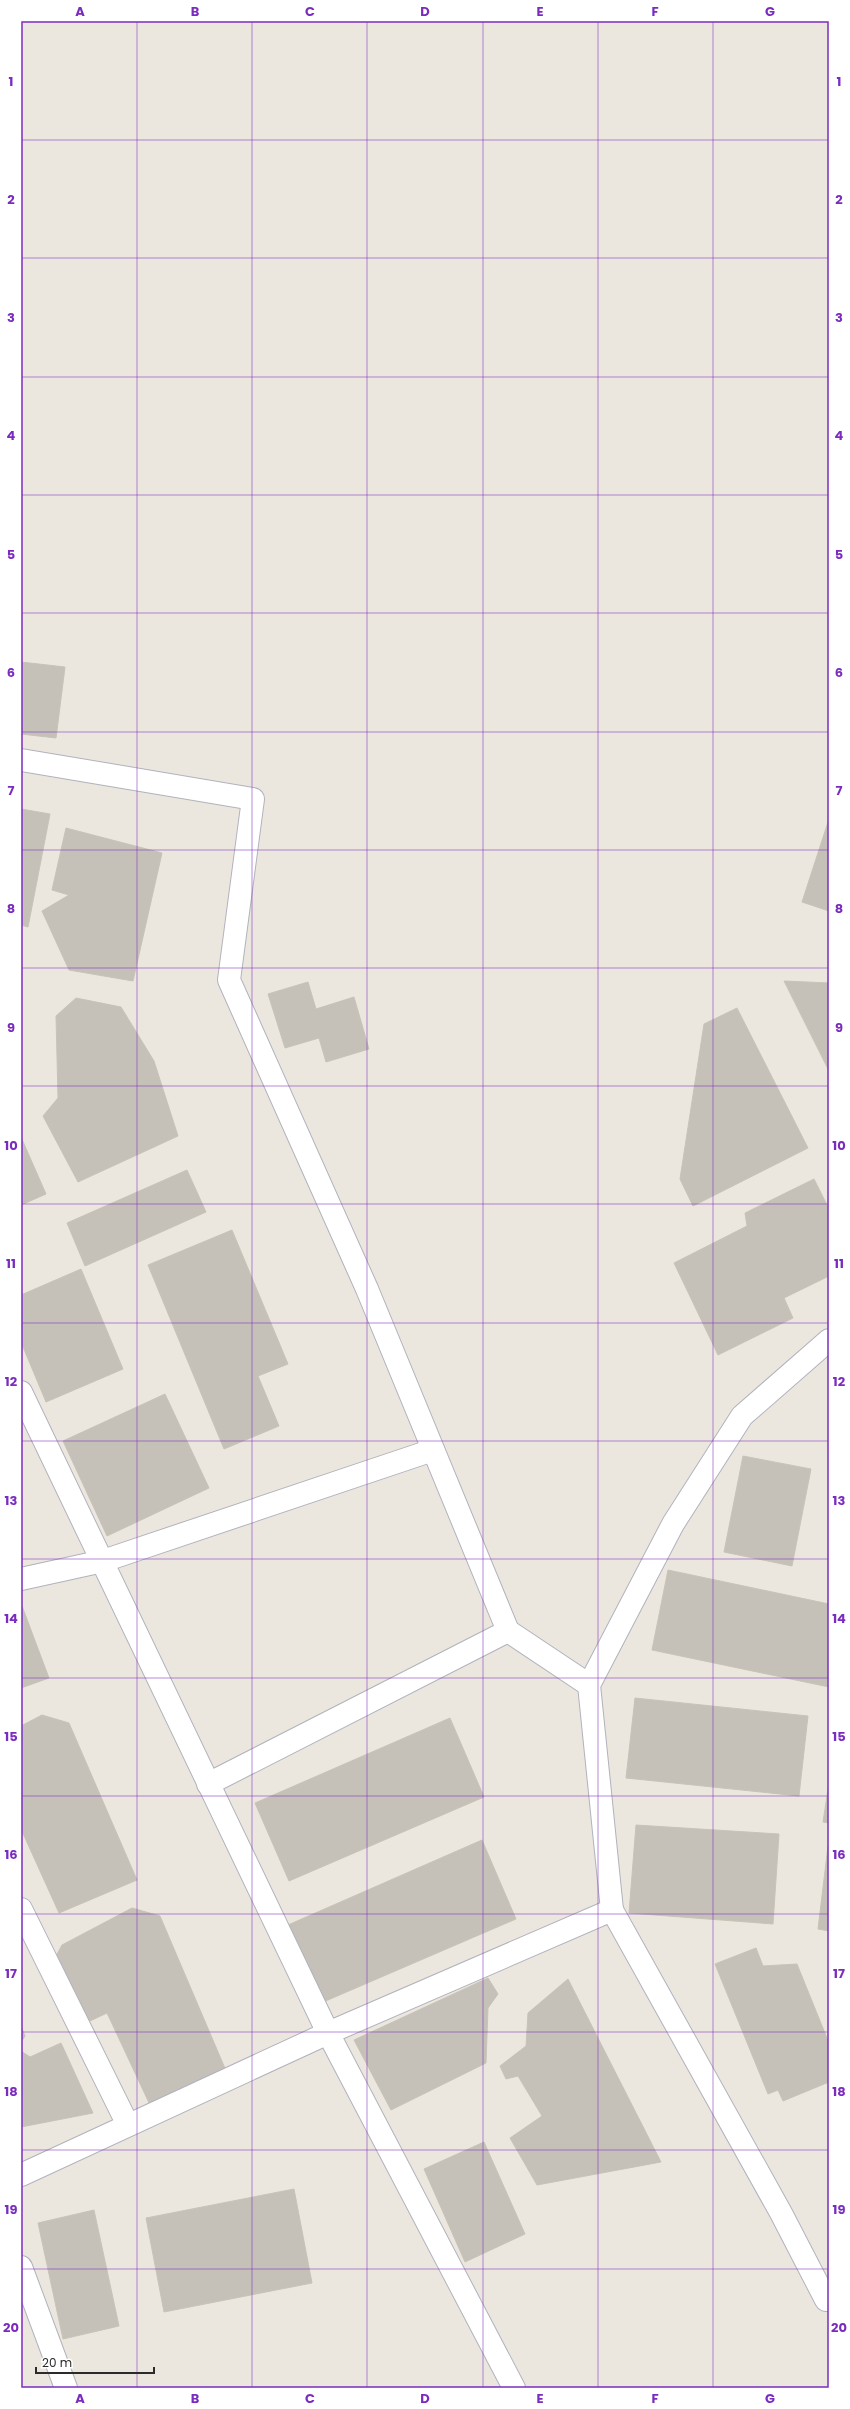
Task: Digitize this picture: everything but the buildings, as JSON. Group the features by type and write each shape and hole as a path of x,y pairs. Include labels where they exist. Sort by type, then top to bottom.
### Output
{"street":[{"path":"21,760 253,799 229,980 367,1289 508,1631 589,1685"},
{"path":"829,1340 742,1416 673,1524 589,1685 612,1910 781,2212 826,2300 829,2299"},
{"path":"21,1392 328,2033 514,2388"},
{"path":"21,1579 103,1561 433,1450"},
{"path":"208,1784 508,1631"},
{"path":"21,1909 128,2125"},
{"path":"21,2175 328,2033 612,1910"},
{"path":"21,2267 66,2388"}]}
